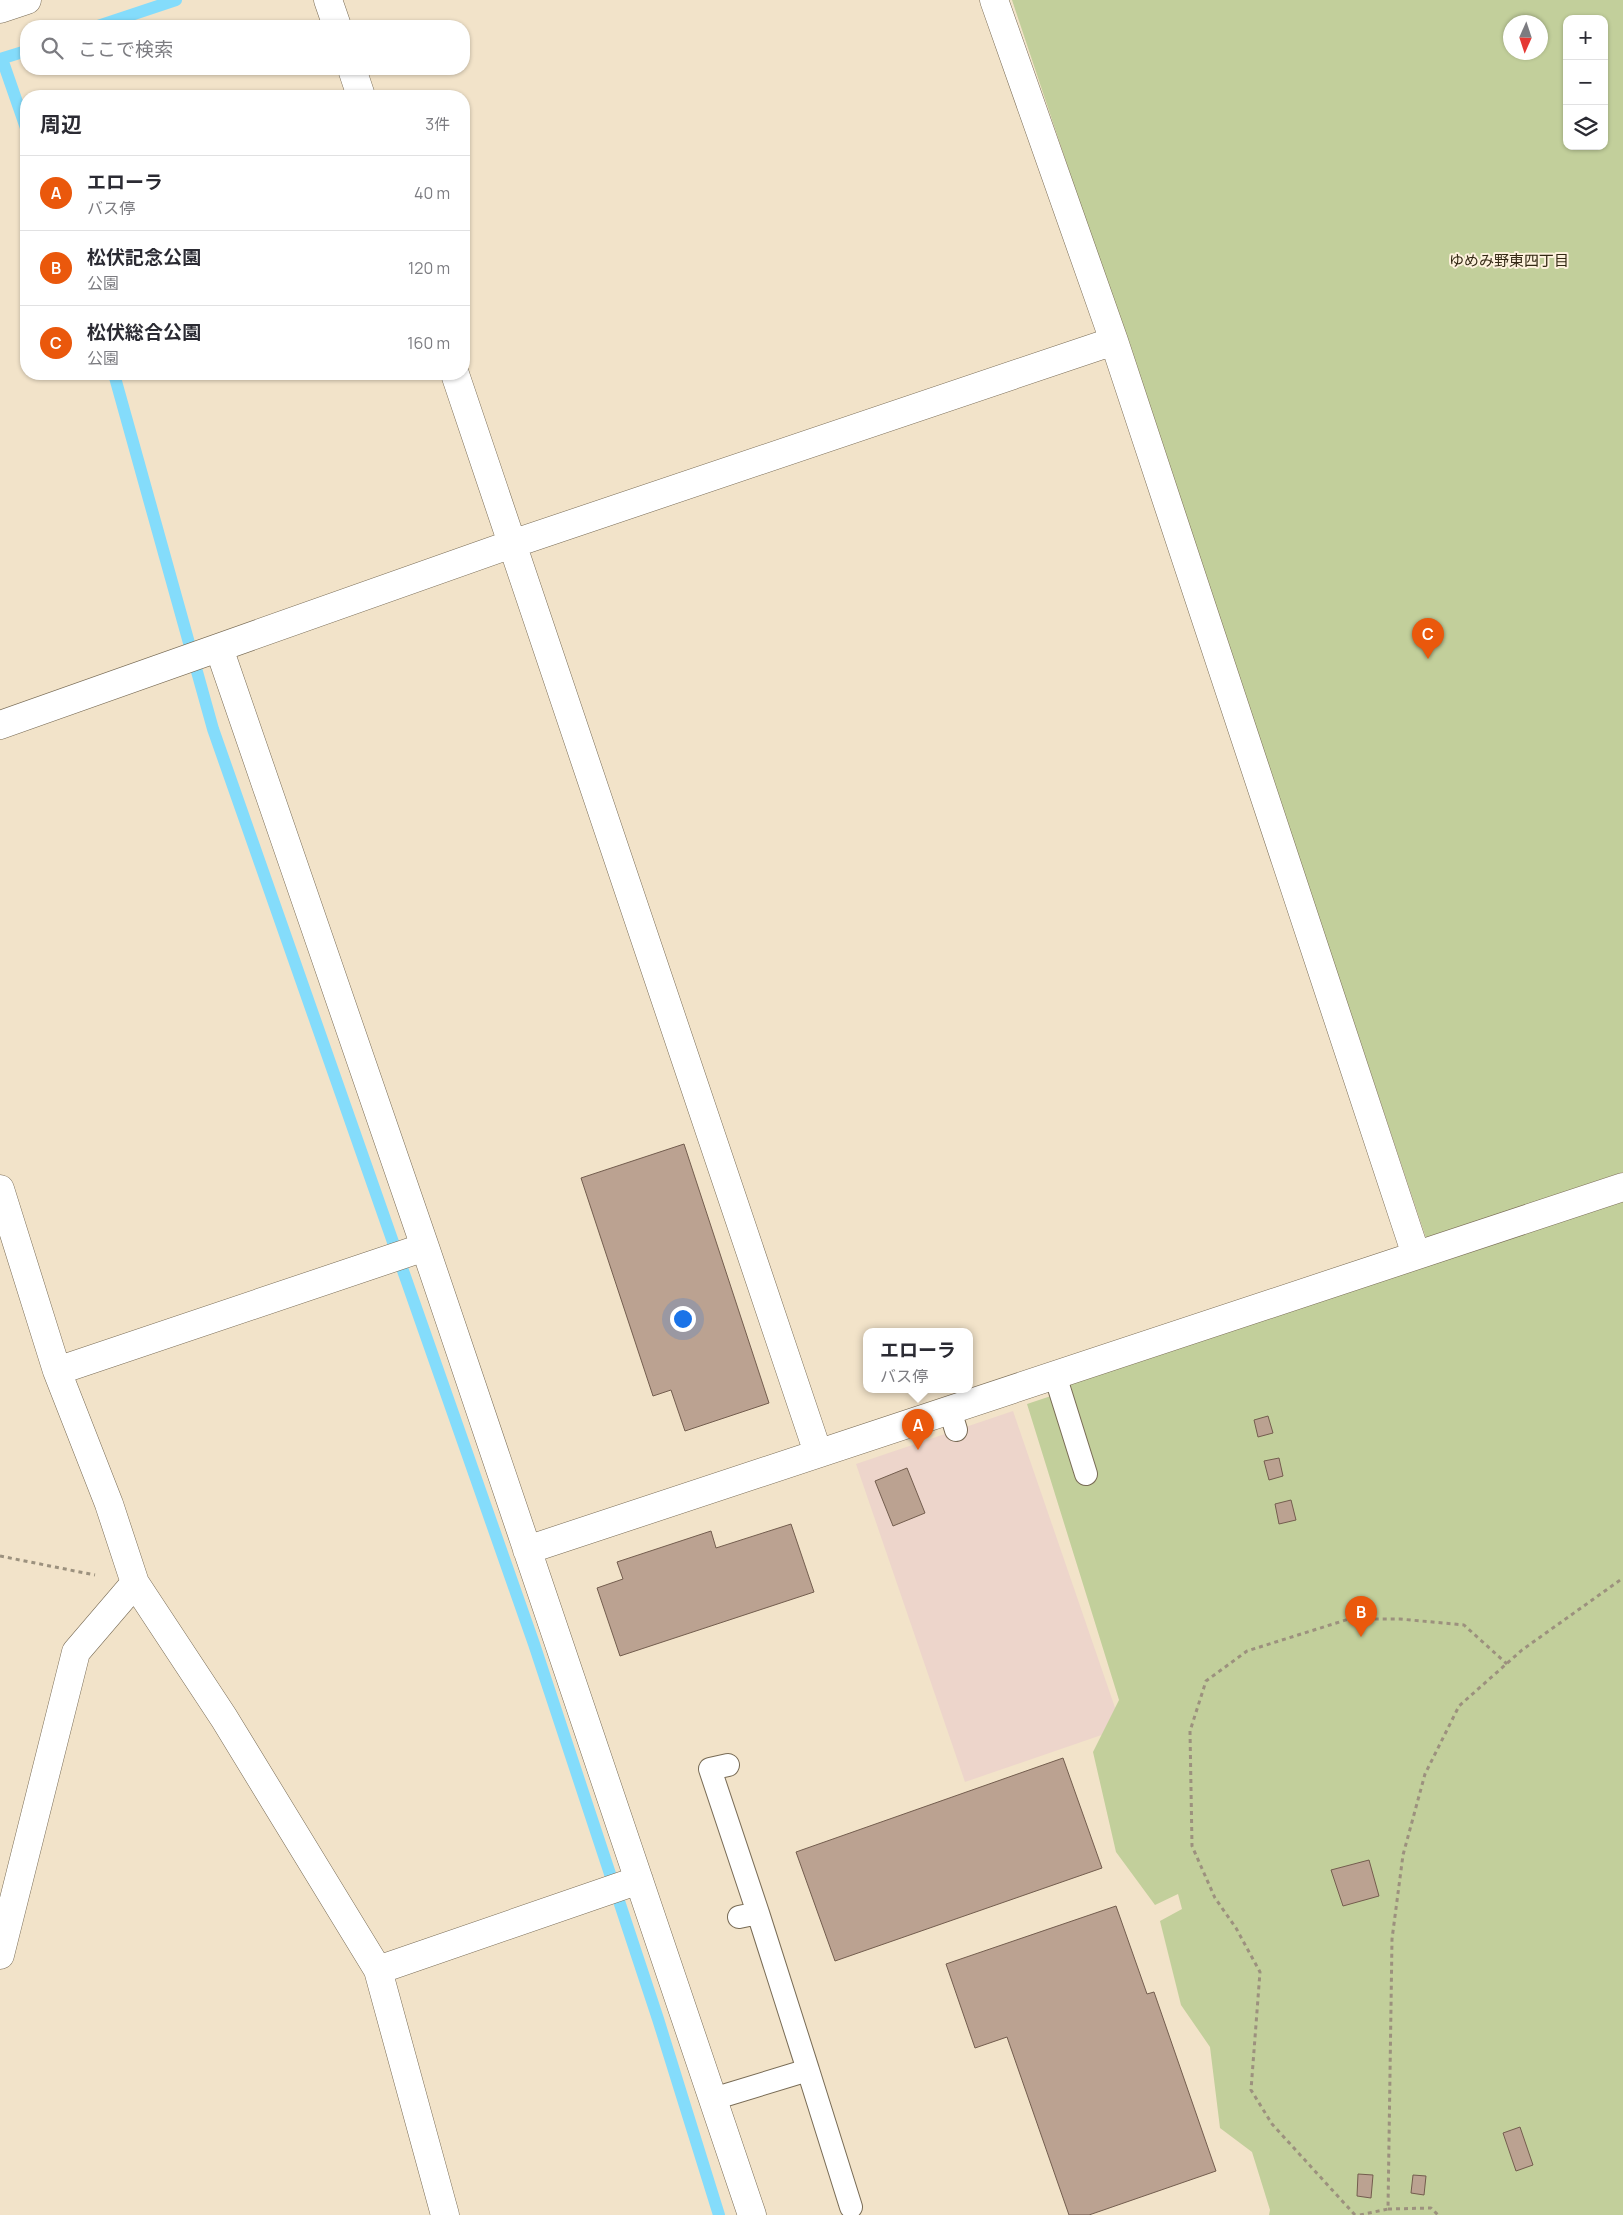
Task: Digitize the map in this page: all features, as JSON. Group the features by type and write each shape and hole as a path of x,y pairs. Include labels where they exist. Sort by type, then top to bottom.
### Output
{"street":[{"path":"0,9 27,0"},
{"path":"328,0 335,20"},
{"path":"994,0 1114,341 1416,1255"},
{"path":"354,75 359,90"},
{"path":"0,725 512,544 1114,341"},
{"path":"457,380 818,1454"},
{"path":"219,648 425,1247 752,2215"},
{"path":"527,1550 818,1454 953,1420 1055,1375 1623,1187"},
{"path":"0,1190 57,1371 109,1504 135,1584 229,1726 378,1970 445,2215"},
{"path":"57,1371 425,1247"},
{"path":"0,1955 76,1652 135,1584"},
{"path":"378,1970 639,1880"}],"lane":[{"path":"1055,1375 1086,1474"},
{"path":"728,1765 710,1769 748,1915 808,2070 851,2207"},
{"path":"713,2099 808,2070"}],"path":[{"path":"0,1556 135,1584"},
{"path":"1388,2209 1392,1939 1403,1855 1425,1774 1459,1706 1522,1650 1623,1578"},
{"path":"1355,2215 1272,2124 1251,2090 1260,1972 1236,1928 1215,1898 1192,1846 1190,1731 1206,1680 1247,1651 1349,1619 1400,1619 1464,1625 1507,1664"},
{"path":"1360,2215 1388,2209 1431,2208 1438,2215"}],"shaded area":[{"path":"1013,1411 1122,1728 965,1782 856,1464"}],"green space":[{"path":"1012,0 1623,0 1623,1172 1426,1238"},
{"path":"1623,1197 1623,2215 1269,2215 1270,2210 1252,2152 1220,2128 1210,2047 1181,2005 1160,1921 1182,1909 1178,1894 1155,1905 1116,1852 1093,1752 1119,1700 1027,1404 1072,1389 1069,1382"}],"building":[{"path":"684,1144 769,1403 685,1431 671,1390 653,1396 581,1178"},
{"path":"1268,1416 1273,1433 1258,1437 1254,1420"},
{"path":"1279,1458 1283,1476 1269,1480 1264,1461"},
{"path":"907,1468 925,1513 893,1526 875,1481"},
{"path":"1291,1500 1296,1520 1279,1524 1275,1504"},
{"path":"791,1524 814,1592 620,1656 597,1588 623,1579 617,1562 711,1531 716,1548"},
{"path":"1063,1758 1102,1868 835,1961 796,1852"},
{"path":"1369,1860 1379,1896 1343,1906 1331,1870"},
{"path":"1116,1906 1147,1994 1154,1992 1216,2171 1089,2215 1069,2215 1007,2037 975,2048 946,1964"},
{"path":"1520,2127 1533,2165 1516,2171 1503,2133"},
{"path":"1358,2174 1373,2175 1371,2198 1357,2196"},
{"path":"1413,2175 1426,2176 1424,2195 1411,2193"}],"waterway":[{"path":"116,20 176,0"},
{"path":"0,59 20,53"},
{"path":"2,59 20,111"},
{"path":"116,380 213,729 534,1644 658,2019 719,2215"}],"place":[{"name":"松伏総合公園","path":"1428,659"},
{"name":"エローラ","path":"918,1450"},
{"name":"松伏記念公園","path":"1361,1637"}],"district":[{"name":"ゆめみ野東四丁目","path":"1509,261"}]}
